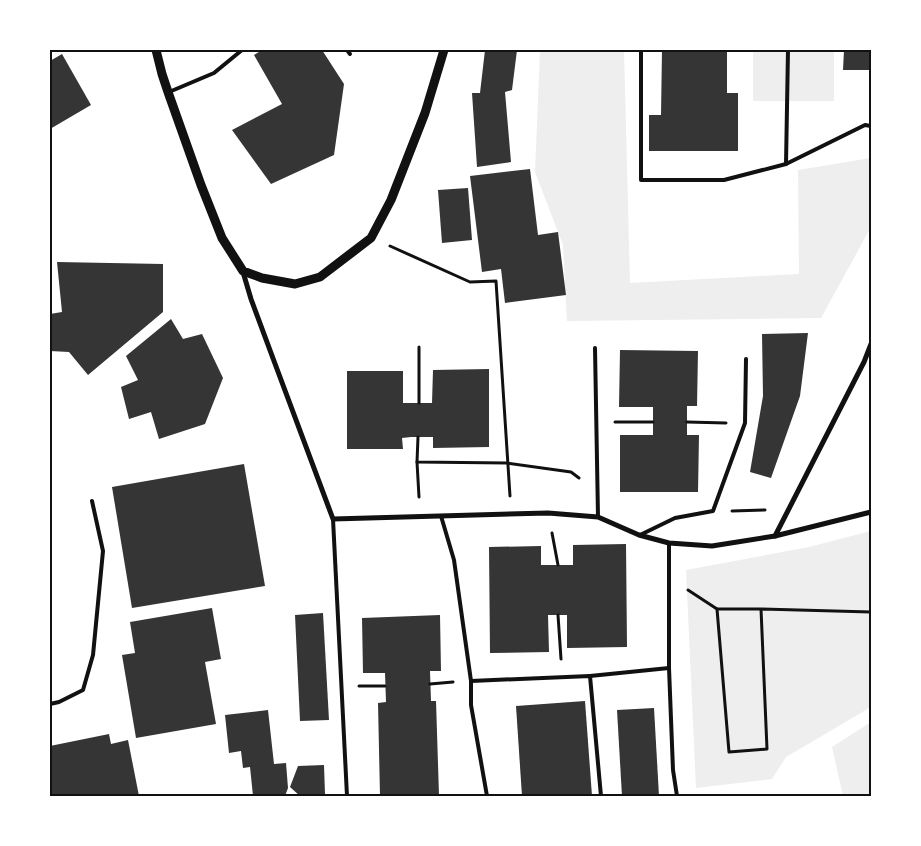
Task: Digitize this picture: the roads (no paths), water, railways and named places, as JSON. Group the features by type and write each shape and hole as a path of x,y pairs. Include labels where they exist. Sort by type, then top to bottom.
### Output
{"street":[{"path":"156,50 162,74 201,185 222,238 243,271 270,352 333,519 548,513 598,517 639,535 669,543 712,546 774,536 871,512"},
{"path":"243,271 262,278 295,284 320,277 371,238 391,200 426,112 444,50"},
{"path":"774,536 864,362 871,344"}],"lane":[{"path":"168,92 214,73 242,50"},
{"path":"346,50 350,54"},
{"path":"641,50 641,180 724,180 786,164 865,126 871,126"},
{"path":"786,164 788,50"},
{"path":"595,348 598,517"},
{"path":"639,535 675,518 713,511 746,423 746,359"},
{"path":"864,362 871,362"},
{"path":"50,704 59,702 83,690 93,655 103,551 92,501"},
{"path":"441,516 454,560 471,681 471,705 486,796"},
{"path":"333,519 347,796"},
{"path":"669,543 669,668 673,770 677,796"},
{"path":"471,681 590,676 669,668"},
{"path":"590,676 601,796"}]}
